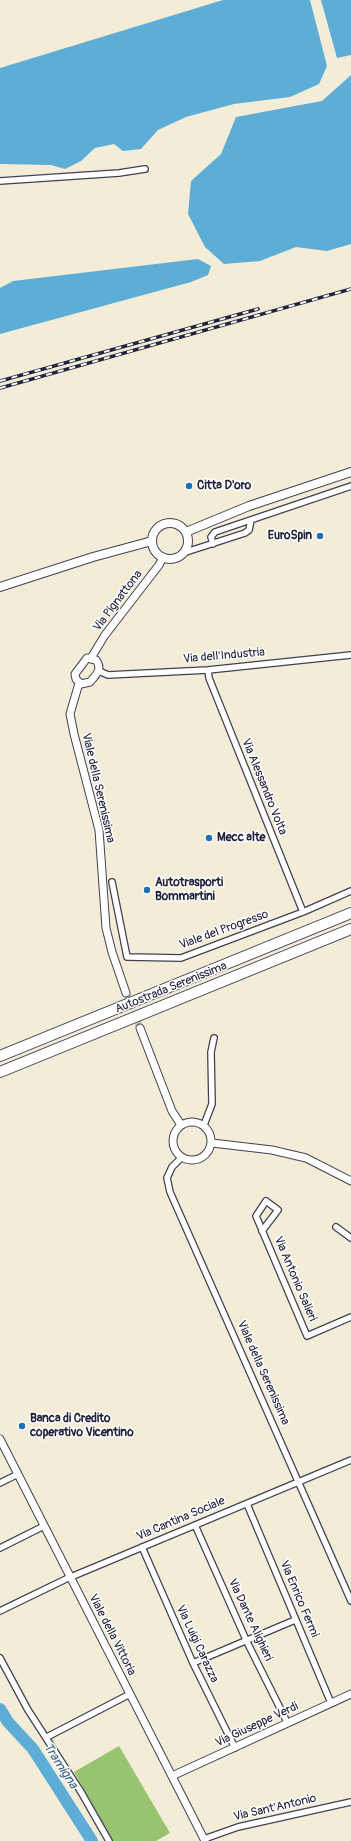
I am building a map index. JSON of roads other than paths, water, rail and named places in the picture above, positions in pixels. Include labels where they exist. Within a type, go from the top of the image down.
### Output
[{"type":"highway","name":"Autostrada Serenissima","points":[[0,1056],[351,913]]},
{"type":"highway","name":"Autostrada Serenissima","points":[[0,1072],[351,929]]},
{"type":"main road","points":[[186,532],[249,506],[351,472]]},
{"type":"main road","points":[[164,524],[177,524],[186,532],[188,543],[183,553],[172,559],[163,557],[156,552],[152,541],[157,529],[164,524]]},
{"type":"main road","points":[[0,587],[93,557],[152,541]]},
{"type":"street","points":[[0,181],[119,174],[145,169]]},
{"type":"street","points":[[213,544],[211,536],[215,532],[351,486]]},
{"type":"street","points":[[183,553],[245,533],[249,530],[251,520]]},
{"type":"street","name":"Via Pignattona","points":[[91,658],[159,565],[163,557]]},
{"type":"street","name":"Via dell'Industria","points":[[99,671],[108,674],[208,670],[351,655]]},
{"type":"street","points":[[91,658],[98,664],[99,671],[88,683],[79,683],[75,677],[76,672],[85,660],[91,658]]},
{"type":"street","name":"Via Alessandro Volta","points":[[208,670],[209,678],[303,912]]},
{"type":"street","name":"Viale della Serenissima","points":[[79,683],[70,714],[99,830],[106,928],[112,952],[126,993]]},
{"type":"street","name":"Viale del Progresso","points":[[112,882],[127,957],[181,958],[303,912],[351,891]]},
{"type":"street","points":[[140,1028],[172,1111],[181,1125]]},
{"type":"street","points":[[204,1125],[212,1104],[211,1052],[214,1038]]},
{"type":"street","points":[[193,1122],[204,1125],[211,1136],[212,1143],[206,1155],[201,1159],[194,1160],[182,1157],[174,1147],[173,1141],[177,1129],[181,1125],[193,1122]]},
{"type":"street","points":[[212,1143],[272,1150],[306,1158],[351,1181]]},
{"type":"street","name":"Viale della Serenissima","points":[[182,1157],[172,1167],[167,1184],[351,1601]]},
{"type":"street","name":"Via Antonio Salieri","points":[[262,1231],[278,1210],[266,1201],[256,1216],[262,1231],[307,1336],[351,1317]]},
{"type":"street","points":[[336,1227],[351,1238]]},
{"type":"street","name":"Viale della Vittoria","points":[[0,1439],[205,1840]]},
{"type":"street","name":"Via Cantina Sociale","points":[[0,1611],[71,1577],[351,1460]]},
{"type":"street","points":[[0,1483],[18,1474]]},
{"type":"street","name":"Via Enrico Fermi","points":[[247,1504],[331,1703]]},
{"type":"street","name":"Via Dante Alighieri","points":[[195,1525],[247,1642],[287,1722]]},
{"type":"street","points":[[0,1548],[44,1526]]},
{"type":"street","name":"Via Luigi Carazza","points":[[142,1547],[193,1663],[235,1748]]},
{"type":"street","points":[[193,1663],[247,1642],[295,1620]]},
{"type":"street","points":[[0,1658],[28,1710],[47,1737],[109,1841]]},
{"type":"street","points":[[47,1737],[130,1694]]},
{"type":"street","name":"Via Giuseppe Verdi","points":[[172,1776],[351,1694]]},
{"type":"street","name":"Via Sant'Antonio","points":[[205,1840],[238,1827],[351,1802]]},
{"type":"water","points":[[223,0],[310,0],[327,66],[319,84],[290,97],[234,104],[186,117],[158,130],[141,149],[123,151],[114,144],[95,148],[81,161],[65,169],[51,165],[0,164],[0,68]]},
{"type":"water","points":[[321,0],[351,0],[351,55],[337,58]]},
{"type":"water","points":[[351,75],[351,244],[327,251],[296,247],[260,261],[224,264],[205,247],[188,214],[191,181],[221,154],[236,117],[322,101]]},
{"type":"water","points":[[198,259],[211,266],[208,275],[191,282],[0,334],[0,288],[13,281]]},
{"type":"waterway","name":"Tramigna","points":[[0,1709],[8,1722],[33,1749],[92,1841]]},
{"type":"tunnel","points":[[126,993],[140,1028]]},
{"type":"railway","points":[[0,388],[351,289]]},
{"type":"railway","points":[[0,381],[258,309]]},
{"type":"place","name":"Citta D'oro","points":[[189,486]]},
{"type":"place","name":"EuroSpin","points":[[320,536]]},
{"type":"place","name":"Mecc alte","points":[[209,838]]},
{"type":"place","name":"Autotrasporti Bommartini","points":[[147,890]]},
{"type":"place","name":"Banca di Credito coperativo Vicentino","points":[[22,1426]]}]
